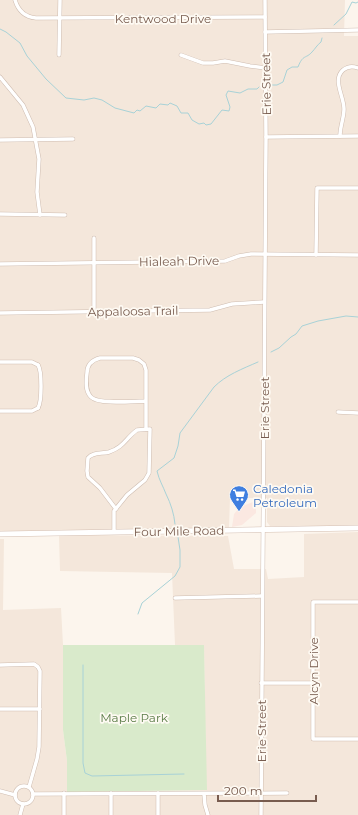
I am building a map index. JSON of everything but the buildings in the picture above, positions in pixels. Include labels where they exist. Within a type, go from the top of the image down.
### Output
[{"type":"main road","name":"Four Mile Road","points":[[0,534],[358,528]]},
{"type":"street","name":"Kentwood Drive","points":[[15,0],[18,8],[28,16],[36,18],[265,17]]},
{"type":"street","points":[[59,56],[60,0]]},
{"type":"street","name":"Erie Street","points":[[261,815],[261,596],[263,530],[266,137],[265,0]]},
{"type":"street","points":[[265,32],[358,30]]},
{"type":"street","points":[[181,56],[203,63],[225,61],[266,68]]},
{"type":"street","points":[[340,136],[340,127],[344,107],[338,83],[339,76],[342,71],[348,67],[358,68]]},
{"type":"street","points":[[0,77],[7,84],[27,112],[33,127],[39,159],[37,192],[40,214]]},
{"type":"street","points":[[266,137],[358,136]]},
{"type":"street","points":[[0,140],[73,139]]},
{"type":"street","points":[[316,255],[317,188],[358,188]]},
{"type":"street","points":[[0,214],[65,215]]},
{"type":"street","points":[[94,238],[94,312]]},
{"type":"street","name":"Hialeah Drive","points":[[0,264],[225,261],[244,255],[265,254],[358,255]]},
{"type":"street","name":"Appaloosa Trail","points":[[0,312],[210,310],[232,304],[264,302]]},
{"type":"street","points":[[146,401],[100,401],[92,398],[87,388],[87,372],[90,364],[93,360],[100,358],[134,358],[140,360],[144,364],[146,370],[146,401],[146,429]]},
{"type":"street","points":[[0,362],[40,363],[40,402],[38,408],[32,411],[0,412]]},
{"type":"street","points":[[38,408],[41,412]]},
{"type":"street","points":[[338,412],[358,413]]},
{"type":"street","points":[[114,532],[114,514],[116,508],[127,495],[145,480],[149,473],[150,429],[137,430],[126,442],[116,449],[91,455],[87,460],[88,477],[100,488],[116,508]]},
{"type":"street","points":[[175,598],[261,596]]},
{"type":"street","name":"Alcyn Drive","points":[[358,602],[313,602],[313,739],[358,740]]},
{"type":"street","points":[[0,665],[34,664],[39,668],[39,747],[29,788]]},
{"type":"street","points":[[261,683],[313,683]]},
{"type":"street","points":[[0,709],[40,709]]},
{"type":"street","points":[[23,786],[29,788],[33,794],[31,802],[27,804],[23,804],[16,800],[15,795],[16,792],[23,786]]},
{"type":"street","points":[[0,791],[15,795]]},
{"type":"street","points":[[64,793],[64,815]]},
{"type":"street","points":[[111,793],[111,815]]},
{"type":"street","points":[[158,793],[158,815]]},
{"type":"street","points":[[33,794],[287,793]]},
{"type":"street","points":[[204,794],[208,815]]},
{"type":"street","points":[[20,815],[23,804]]},
{"type":"shaded area","points":[[0,0],[345,0],[344,36],[358,36],[358,526],[270,526],[267,522],[267,498],[230,498],[229,528],[0,532]]},
{"type":"shaded area","name":"Caledonia Petroleum","points":[[253,502],[256,504],[256,513],[242,525],[232,527],[234,514],[240,507]]},
{"type":"shaded area","points":[[358,532],[358,815],[0,815],[0,539],[4,539],[3,610],[61,608],[63,645],[63,730],[67,761],[68,792],[206,790],[204,646],[175,645],[172,573],[60,571],[59,535],[228,536],[234,569],[266,569],[268,579],[304,577],[304,534]]},
{"type":"green space","name":"Maple Park","points":[[63,645],[204,645],[207,790],[67,792],[67,761],[63,730]]},
{"type":"waterway","points":[[334,25],[346,14],[352,2],[358,2]]},
{"type":"waterway","points":[[0,29],[20,43],[27,56],[46,79],[66,98],[84,100],[94,98],[102,100],[115,108],[134,113],[137,110],[140,111],[146,106],[156,108],[160,104],[168,105],[170,103],[177,106],[181,113],[188,113],[192,120],[199,124],[204,123],[206,125],[211,124],[222,110],[229,111],[230,107],[226,95],[228,91],[240,93],[248,89],[257,89],[259,87]]},
{"type":"waterway","points":[[270,85],[277,85],[283,82],[287,70],[292,67],[298,67],[303,58],[310,54],[321,42],[322,38]]},
{"type":"waterway","points":[[271,352],[279,348],[296,334],[302,326],[318,321],[346,316],[358,317]]},
{"type":"waterway","points":[[175,524],[171,505],[157,471],[174,458],[180,433],[214,387],[229,376],[258,362]]},
{"type":"waterway","points":[[138,614],[142,603],[175,576],[180,567],[178,537]]},
{"type":"waterway","points":[[83,665],[83,763],[85,773],[92,776],[184,774]]},
{"type":"place","name":"Caledonia Petroleum","points":[[239,512]]}]
